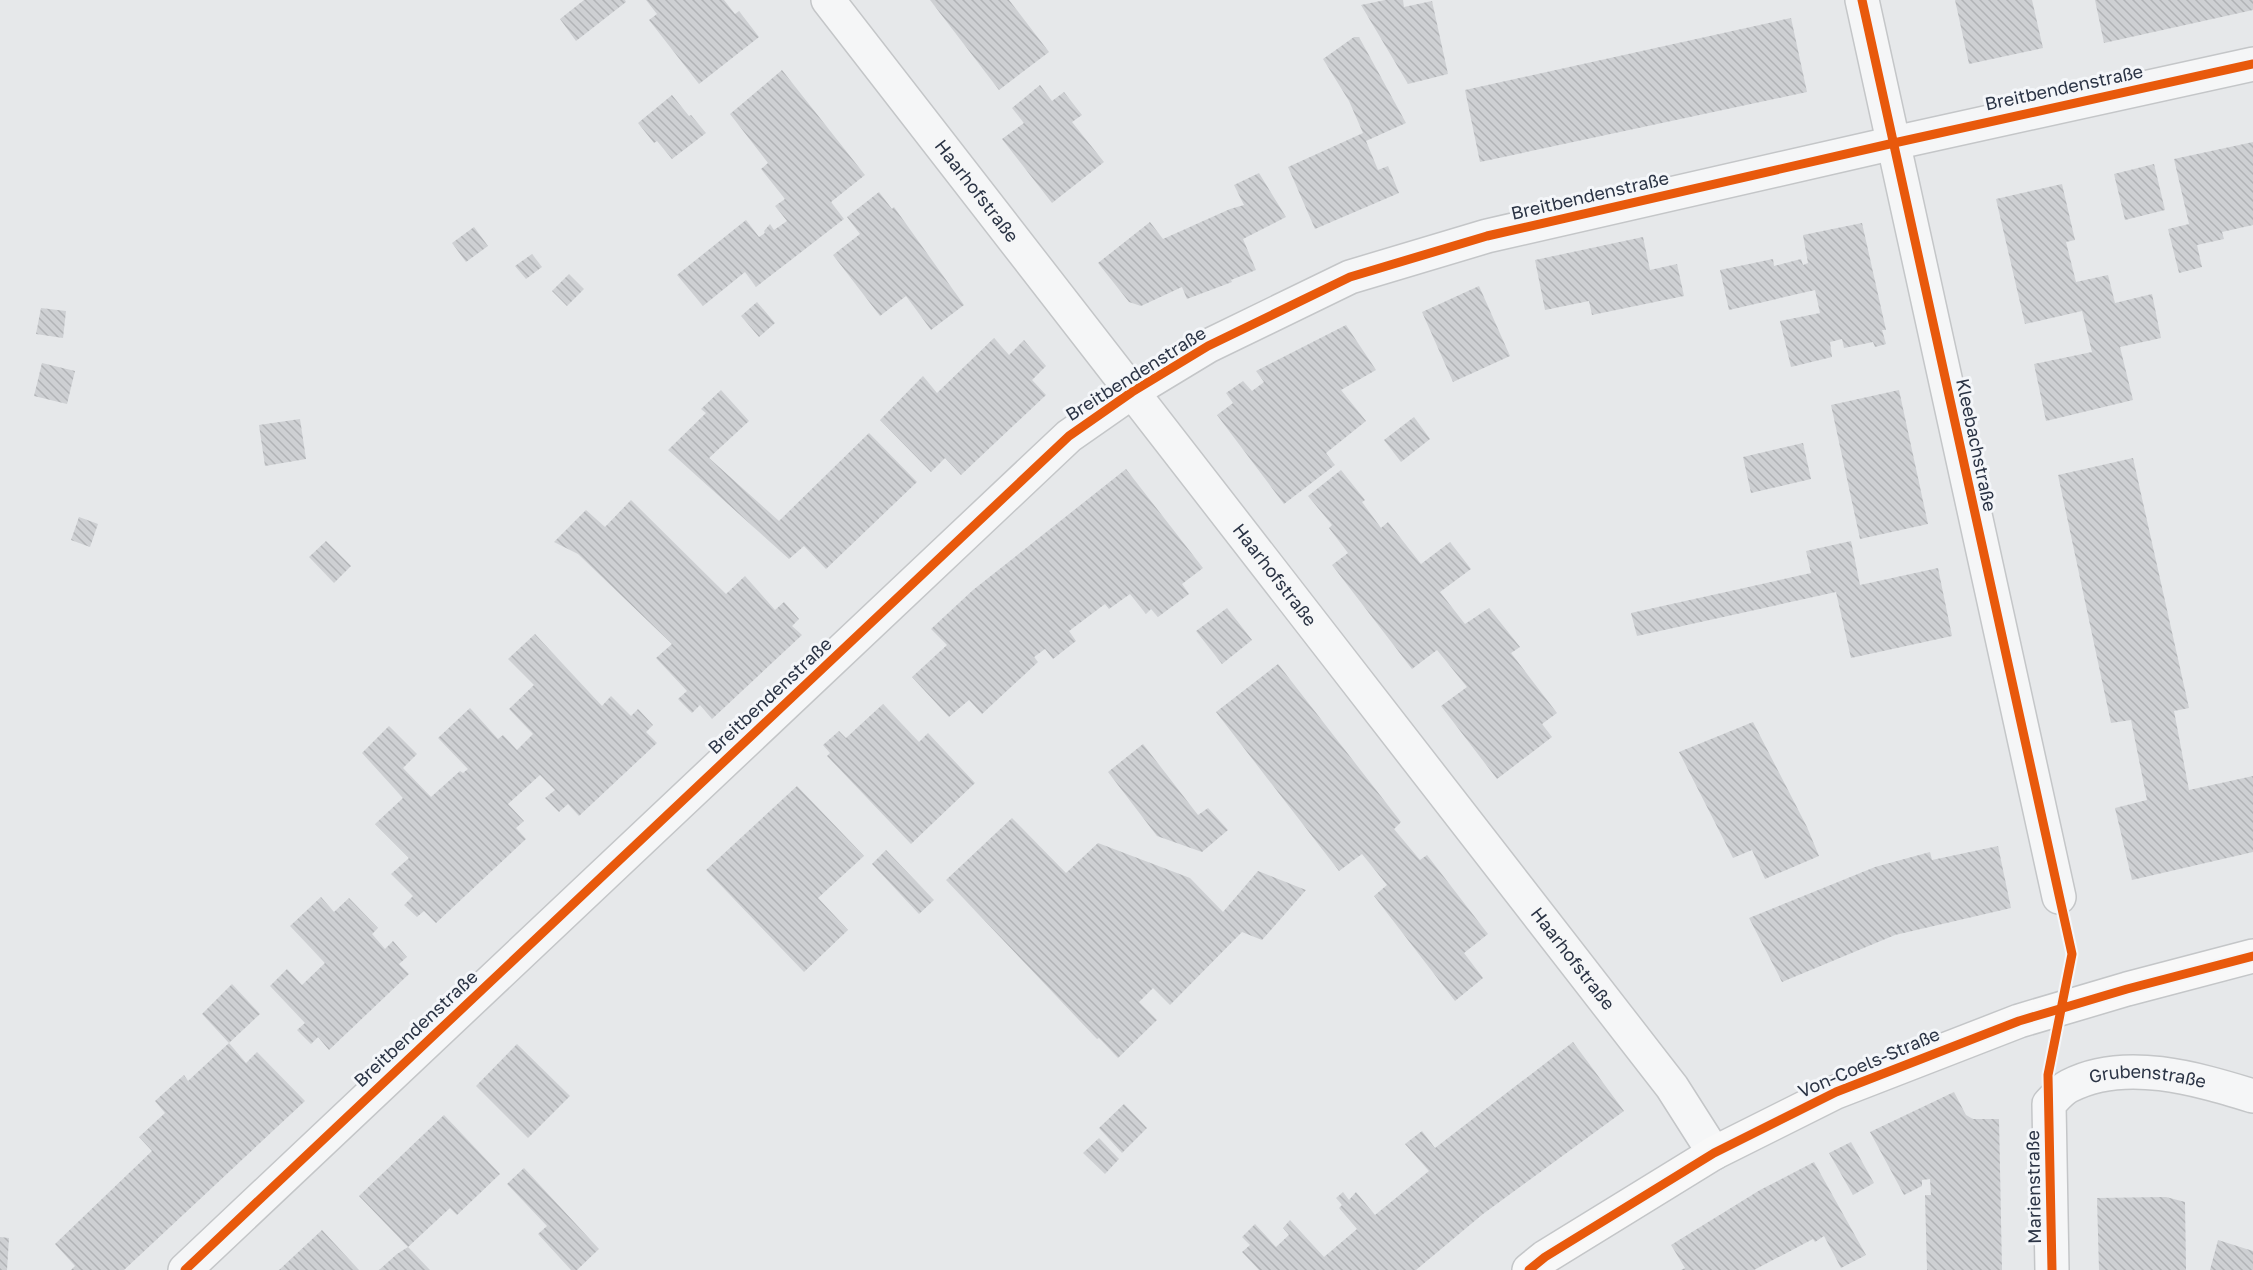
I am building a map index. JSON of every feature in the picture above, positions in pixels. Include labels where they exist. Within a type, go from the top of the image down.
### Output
[{"type":"main road","name":"Von-Coels-Straße","points":[[1529,1270],[1545,1257],[1714,1153],[1836,1092],[2019,1021],[2127,989],[2253,956]]},
{"type":"street","name":"Haarhofstraße","points":[[828,0],[1672,1087],[1714,1153]]},
{"type":"street","name":"Kleebachstraße","points":[[1862,0],[2059,897]]},
{"type":"street","name":"Breitbendenstraße","points":[[185,1270],[1069,436],[1132,392],[1208,346],[1350,277],[1488,236],[2253,64]]},
{"type":"street","name":"Grubenstraße","points":[[2049,1104],[2067,1087],[2096,1076],[2147,1072],[2193,1078],[2253,1096]]},
{"type":"street","name":"Marienstraße","points":[[2049,1104],[2052,1270]]},
{"type":"building","points":[[584,0],[625,0],[626,2],[576,41],[560,19]]},
{"type":"building","points":[[646,0],[724,0],[735,14],[739,11],[759,37],[699,84],[649,20],[657,14]]},
{"type":"building","points":[[930,0],[1009,0],[1049,52],[999,90]]},
{"type":"building","points":[[1385,0],[1403,0],[1404,7],[1432,1],[1448,74],[1408,84],[1361,5]]},
{"type":"building","points":[[1955,0],[2032,0],[2043,48],[1969,64]]},
{"type":"building","points":[[2095,0],[2253,0],[2253,10],[2104,43]]},
{"type":"building","points":[[1791,18],[1807,92],[1480,162],[1465,90]]},
{"type":"building","points":[[1354,37],[1359,37],[1406,123],[1366,141],[1378,170],[1388,166],[1399,193],[1315,229],[1288,167],[1363,133],[1349,101],[1323,59]]},
{"type":"building","points":[[782,70],[865,175],[831,202],[844,219],[756,287],[745,272],[703,306],[677,275],[746,220],[759,237],[765,233],[764,231],[770,224],[774,230],[787,221],[775,206],[785,199],[761,169],[768,163],[730,114]]},
{"type":"building","points":[[1040,85],[1052,101],[1064,92],[1082,115],[1072,122],[1104,162],[1052,203],[1002,139],[1024,123],[1012,108]]},
{"type":"building","points":[[672,95],[706,133],[672,159],[657,141],[654,143],[638,123]]},
{"type":"building","points":[[2253,142],[2253,225],[2222,232],[2224,239],[2197,245],[2202,267],[2179,273],[2168,229],[2189,224],[2174,159]]},
{"type":"building","points":[[2154,164],[2165,210],[2125,220],[2114,174]]},
{"type":"building","points":[[1259,173],[1286,217],[1243,239],[1256,270],[1187,299],[1182,287],[1141,306],[1129,302],[1098,263],[1150,222],[1163,239],[1244,205],[1234,185]]},
{"type":"building","points":[[2062,184],[2075,240],[2066,242],[2076,282],[2108,275],[2115,303],[2152,294],[2161,338],[2120,347],[2133,400],[2046,421],[2034,364],[2092,352],[2082,311],[2025,324],[1996,199]]},
{"type":"building","points":[[879,192],[892,209],[894,207],[964,305],[931,330],[906,296],[880,316],[833,255],[860,234],[847,217]]},
{"type":"building","points":[[1862,223],[1886,330],[1882,330],[1886,344],[1875,347],[1873,342],[1844,348],[1842,339],[1830,342],[1832,357],[1791,367],[1780,321],[1820,313],[1815,290],[1729,310],[1720,270],[1773,259],[1774,266],[1801,259],[1803,265],[1808,263],[1803,235]]},
{"type":"building","points":[[474,227],[488,246],[466,262],[452,243]]},
{"type":"building","points":[[1643,237],[1650,270],[1677,264],[1684,296],[1592,315],[1589,301],[1545,310],[1535,260]]},
{"type":"building","points":[[532,254],[542,267],[526,279],[515,266]]},
{"type":"building","points":[[569,274],[584,289],[567,306],[552,291]]},
{"type":"building","points":[[1479,286],[1510,356],[1453,382],[1422,312]]},
{"type":"building","points":[[757,302],[775,323],[759,337],[741,316]]},
{"type":"building","points":[[41,308],[66,311],[63,338],[36,334]]},
{"type":"building","points":[[1346,325],[1376,370],[1341,390],[1366,421],[1326,453],[1335,465],[1284,504],[1217,415],[1233,403],[1226,393],[1243,381],[1252,391],[1264,382],[1256,371]]},
{"type":"building","points":[[994,338],[1009,355],[1024,340],[1046,366],[1032,380],[1046,395],[961,475],[945,458],[931,472],[880,420],[923,376],[937,393]]},
{"type":"building","points":[[42,363],[75,371],[67,404],[34,396]]},
{"type":"building","points":[[721,390],[749,421],[709,458],[779,521],[869,433],[917,482],[826,569],[804,546],[789,559],[668,450],[706,413],[701,409]]},
{"type":"building","points":[[1899,390],[1928,524],[1860,539],[1831,405]]},
{"type":"building","points":[[1414,417],[1430,439],[1401,462],[1384,440]]},
{"type":"building","points":[[300,419],[306,459],[265,466],[259,425]]},
{"type":"building","points":[[1803,443],[1811,479],[1751,493],[1743,457]]},
{"type":"building","points":[[2133,458],[2189,708],[2174,711],[2189,790],[2253,776],[2253,852],[2132,880],[2115,808],[2147,800],[2131,720],[2111,723],[2058,475]]},
{"type":"building","points":[[1126,469],[1203,568],[1182,584],[1189,594],[1158,617],[1151,609],[1146,614],[1130,594],[1109,609],[1105,604],[1069,631],[1076,641],[1053,659],[1045,649],[1034,657],[1038,662],[982,714],[969,700],[949,717],[912,677],[947,645],[931,629],[973,590]]},
{"type":"building","points":[[1341,470],[1365,500],[1362,502],[1381,528],[1388,522],[1421,564],[1450,542],[1471,569],[1440,592],[1465,624],[1489,608],[1520,647],[1511,653],[1557,713],[1542,724],[1552,737],[1497,779],[1441,706],[1467,687],[1437,650],[1412,669],[1332,565],[1348,553],[1329,528],[1332,525],[1308,496]]},
{"type":"building","points":[[631,500],[726,594],[745,576],[775,610],[784,602],[799,619],[792,626],[802,635],[712,719],[700,705],[692,713],[678,699],[687,691],[656,658],[672,644],[578,554],[554,542],[586,510],[605,527]]},
{"type":"building","points":[[79,517],[98,524],[90,547],[71,540]]},
{"type":"building","points":[[326,541],[351,566],[334,583],[309,557]]},
{"type":"building","points":[[1851,541],[1860,585],[1938,568],[1952,636],[1851,658],[1836,592],[1637,636],[1631,613],[1811,573],[1806,551]]},
{"type":"building","points":[[1227,608],[1252,640],[1222,664],[1196,631]]},
{"type":"building","points":[[535,634],[602,706],[611,696],[631,716],[638,709],[653,725],[646,732],[657,743],[579,816],[568,804],[559,812],[545,798],[555,790],[540,775],[508,804],[524,821],[516,828],[526,839],[436,923],[424,911],[417,917],[404,905],[413,896],[391,874],[409,858],[375,824],[403,798],[362,753],[389,726],[417,754],[403,768],[431,797],[460,771],[463,773],[468,769],[438,738],[470,708],[498,739],[503,735],[517,750],[533,734],[509,709],[534,685],[508,659]]},
{"type":"building","points":[[1278,664],[1401,822],[1394,829],[1420,860],[1427,855],[1488,934],[1464,953],[1483,978],[1455,1001],[1374,896],[1387,885],[1362,854],[1339,871],[1216,712]]},
{"type":"building","points":[[883,704],[919,742],[928,733],[975,783],[911,844],[827,756],[830,753],[823,745],[839,731],[846,738]]},
{"type":"building","points":[[1753,722],[1807,827],[1819,856],[1765,879],[1752,850],[1733,858],[1679,752]]},
{"type":"building","points":[[1143,744],[1198,815],[1208,808],[1228,830],[1202,852],[1157,836],[1108,772]]},
{"type":"building","points":[[797,786],[864,856],[818,898],[848,930],[804,972],[706,870]]},
{"type":"building","points":[[1012,818],[1066,873],[1098,843],[1190,878],[1223,912],[1258,871],[1306,890],[1262,940],[1242,932],[1170,1005],[1153,988],[1139,1002],[1157,1020],[1118,1058],[1099,1038],[1097,1039],[946,880]]},
{"type":"building","points":[[1998,846],[2011,908],[1895,935],[1782,982],[1749,918],[1875,867],[1930,852],[1932,860]]},
{"type":"building","points":[[886,850],[934,900],[919,914],[872,864]]},
{"type":"building","points":[[321,897],[334,912],[349,898],[378,928],[372,934],[385,949],[393,941],[407,957],[399,964],[409,974],[329,1050],[318,1037],[311,1044],[297,1030],[305,1023],[270,986],[287,969],[302,985],[325,963],[290,926]]},
{"type":"building","points":[[232,984],[260,1014],[229,1043],[202,1014]]},
{"type":"building","points":[[1573,1042],[1624,1111],[1483,1214],[1416,1270],[1259,1270],[1242,1252],[1250,1245],[1242,1237],[1255,1224],[1276,1247],[1289,1235],[1283,1228],[1290,1220],[1324,1257],[1357,1229],[1339,1208],[1342,1205],[1336,1198],[1343,1192],[1349,1200],[1356,1192],[1375,1215],[1429,1171],[1405,1144],[1422,1131],[1435,1148]]},
{"type":"building","points":[[229,1043],[246,1063],[257,1052],[305,1101],[124,1270],[71,1270],[75,1266],[55,1244],[152,1151],[139,1137],[165,1113],[155,1101],[184,1075],[188,1081]]},
{"type":"building","points":[[517,1044],[570,1096],[528,1138],[476,1086]]},
{"type":"building","points":[[1954,1092],[1966,1115],[1973,1119],[1999,1119],[2002,1270],[1927,1270],[1925,1195],[1931,1195],[1930,1179],[1922,1180],[1922,1186],[1904,1195],[1870,1132]]},
{"type":"building","points":[[1124,1104],[1147,1128],[1122,1153],[1099,1128]]},
{"type":"building","points":[[444,1115],[500,1174],[457,1215],[450,1208],[408,1247],[359,1196]]},
{"type":"building","points":[[1099,1138],[1119,1159],[1105,1174],[1083,1153]]},
{"type":"building","points":[[1851,1142],[1874,1183],[1853,1195],[1829,1153]]},
{"type":"building","points":[[1814,1162],[1866,1255],[1841,1268],[1824,1236],[1815,1242],[1813,1239],[1754,1270],[1681,1270],[1685,1268],[1671,1245],[1760,1190]]},
{"type":"building","points":[[524,1168],[599,1249],[577,1270],[571,1270],[538,1234],[547,1226],[507,1184]]},
{"type":"building","points":[[2166,1197],[2185,1202],[2186,1270],[2099,1270],[2097,1198]]},
{"type":"building","points":[[322,1230],[359,1270],[279,1270]]},
{"type":"building","points":[[0,1237],[9,1238],[7,1270],[0,1270]]},
{"type":"building","points":[[2218,1240],[2253,1251],[2253,1270],[2210,1270]]},
{"type":"building","points":[[408,1247],[430,1270],[379,1270],[397,1254]]},
{"type":"cycle path","points":[[1862,0],[2072,954],[2048,1075],[2052,1270]]},
{"type":"cycle path","points":[[185,1270],[1069,436],[1132,392],[1208,346],[1350,277],[1487,236],[2253,64]]},
{"type":"cycle path","points":[[1529,1270],[1545,1257],[1714,1153],[1836,1092],[2019,1021],[2127,989],[2253,956]]}]
